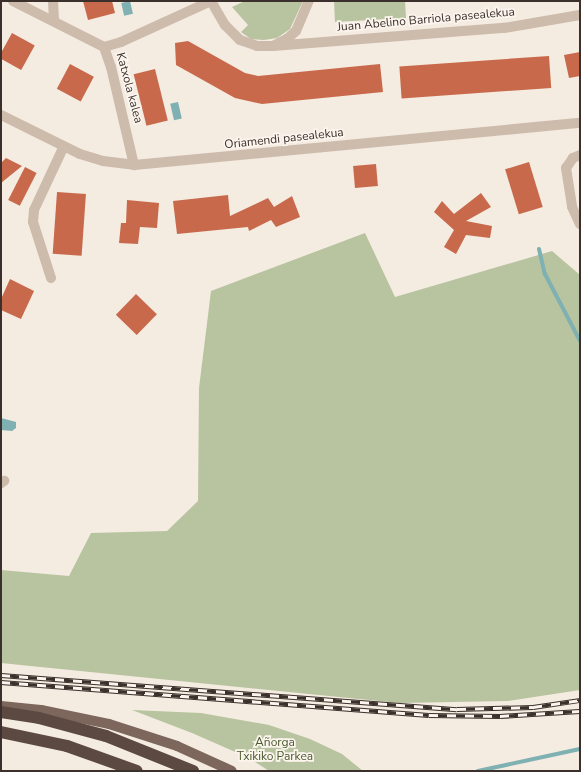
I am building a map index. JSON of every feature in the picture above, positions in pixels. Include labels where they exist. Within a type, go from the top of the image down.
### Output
[{"type":"highway","points":[[1,712],[39,718],[106,736],[193,771]]},
{"type":"highway","points":[[1,732],[67,746],[137,771]]},
{"type":"main road","points":[[1,706],[41,710],[109,724],[177,746],[232,771]]},
{"type":"street","name":"Katxola kalea","points":[[13,1],[104,47],[111,67],[134,166]]},
{"type":"street","points":[[53,1],[54,21]]},
{"type":"street","points":[[104,47],[121,42],[211,1]]},
{"type":"street","name":"Juan Abelino Barriola pasealekua","points":[[211,1],[225,25],[240,40],[257,46],[504,28],[580,15]]},
{"type":"street","points":[[273,46],[287,39],[296,30],[309,1]]},
{"type":"street","name":"Oriamendi pasealekua","points":[[1,115],[63,148],[104,161],[134,166],[580,123]]},
{"type":"street","points":[[52,278],[33,222],[34,210],[63,148]]},
{"type":"street","points":[[580,155],[573,158],[566,168],[572,207],[580,224]]},
{"type":"green space","points":[[245,1],[303,1],[290,29],[277,38],[264,40],[251,39],[241,32],[248,25],[232,7]]},
{"type":"green space","points":[[334,1],[405,1],[406,18],[335,22]]},
{"type":"green space","points":[[365,233],[395,297],[552,251],[580,275],[580,690],[508,701],[399,703],[1,663],[1,570],[69,576],[91,533],[167,531],[198,501],[199,388],[211,291]]},
{"type":"green space","name":"Añorga Txikiko Parkea","points":[[132,710],[201,713],[269,725],[310,739],[342,754],[363,771],[269,771],[249,758],[192,733]]},
{"type":"water","points":[[130,1],[133,14],[124,16],[121,3]]},
{"type":"water","points":[[178,102],[182,119],[174,120],[170,104]]},
{"type":"water","points":[[1,418],[16,422],[16,428],[12,431],[1,430]]},
{"type":"building","points":[[83,1],[112,1],[115,13],[88,20]]},
{"type":"building","points":[[12,33],[35,46],[21,70],[1,59],[1,53]]},
{"type":"building","points":[[188,41],[245,73],[258,76],[380,64],[383,92],[262,104],[235,98],[176,65],[175,43]]},
{"type":"building","points":[[580,52],[580,76],[569,78],[564,55]]},
{"type":"building","points":[[549,56],[551,88],[402,98],[399,66]]},
{"type":"building","points":[[70,64],[94,77],[81,101],[57,89]]},
{"type":"building","points":[[155,69],[168,120],[146,126],[134,74]]},
{"type":"building","points":[[6,158],[22,166],[1,183],[1,163]]},
{"type":"building","points":[[529,162],[543,207],[519,214],[505,169]]},
{"type":"building","points":[[376,164],[378,186],[355,188],[353,166]]},
{"type":"building","points":[[25,167],[37,173],[20,206],[8,200]]},
{"type":"building","points":[[57,192],[86,194],[82,256],[53,254]]},
{"type":"building","points":[[481,193],[491,207],[466,221],[492,226],[490,238],[466,235],[456,254],[444,247],[454,230],[434,212],[442,201],[454,214]]},
{"type":"building","points":[[228,195],[230,216],[268,198],[274,207],[292,196],[300,217],[276,227],[271,220],[249,231],[248,227],[177,234],[173,201]]},
{"type":"building","points":[[127,200],[159,203],[157,228],[140,227],[138,244],[119,243],[121,223],[126,223]]},
{"type":"building","points":[[10,279],[34,291],[21,319],[1,310],[1,299]]},
{"type":"building","points":[[136,294],[157,314],[137,335],[116,315]]},
{"type":"waterway","points":[[539,249],[545,274],[580,341]]},
{"type":"waterway","points":[[478,771],[580,749]]},
{"type":"railway","points":[[1,675],[457,709],[533,707],[580,700]]},
{"type":"railway","points":[[1,682],[429,715],[500,716],[580,711]]}]
